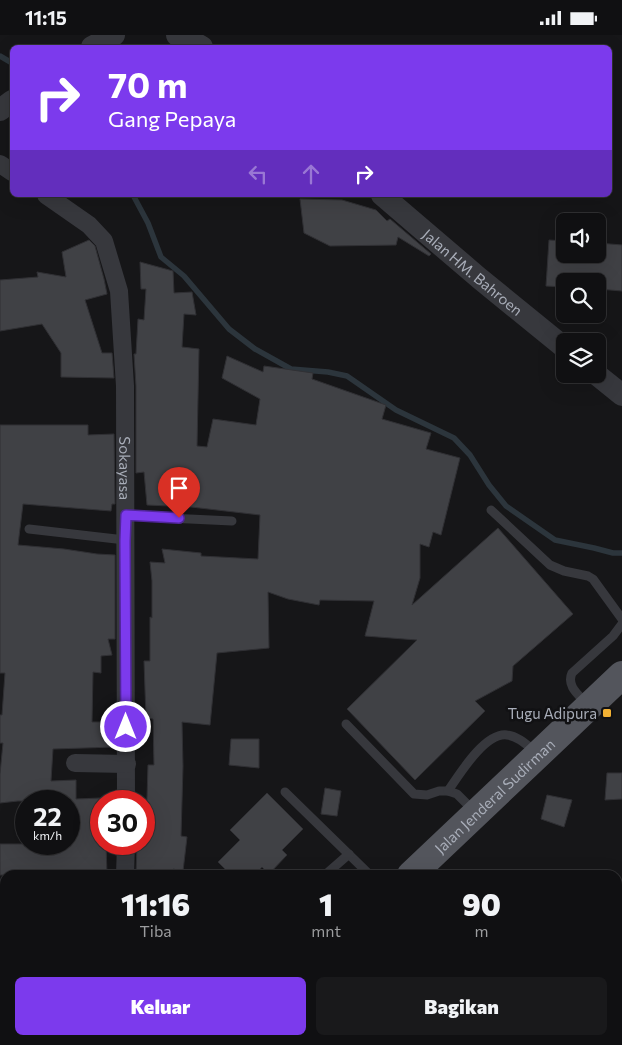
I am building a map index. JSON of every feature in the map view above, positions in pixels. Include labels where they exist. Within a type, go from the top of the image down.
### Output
[{"type":"main road","name":"Jalan Jenderal Sudirman","points":[[416,870],[622,675]]},
{"type":"street","points":[[96,45],[114,35]]},
{"type":"street","points":[[177,35],[185,37],[199,45]]},
{"type":"street","name":"Sokayasa","points":[[49,197],[89,225],[104,241],[119,291],[125,386],[126,790]]},
{"type":"street","name":"Jalan HM. Bahroen","points":[[384,197],[556,341]]},
{"type":"street","points":[[606,382],[622,395]]},
{"type":"street","points":[[75,763],[127,764]]},
{"type":"street","points":[[125,870],[126,855]]},
{"type":"lane","points":[[491,510],[550,565],[593,579],[622,619]]},
{"type":"lane","points":[[126,515],[232,521]]},
{"type":"lane","points":[[29,529],[125,541]]},
{"type":"lane","points":[[589,706],[571,685],[572,673],[614,636],[622,624]]},
{"type":"lane","points":[[346,724],[414,794],[427,795],[439,791],[448,791],[457,794],[476,813]]},
{"type":"lane","points":[[448,791],[483,746],[497,736],[507,735],[523,741],[538,754]]},
{"type":"lane","points":[[285,792],[365,870]]},
{"type":"lane","points":[[330,870],[348,854]]},
{"type":"building","points":[[300,199],[342,200],[376,210],[387,221],[390,219],[431,254],[429,256],[398,237],[396,245],[330,246],[304,233]]},
{"type":"building","points":[[89,240],[95,246],[107,294],[85,300],[102,353],[112,353],[114,378],[61,377],[61,353],[42,324],[0,331],[0,280],[38,277],[37,272],[66,277],[62,252]]},
{"type":"building","points":[[549,240],[556,240],[556,263],[606,263],[606,244],[622,245],[622,291],[606,290],[606,273],[556,273],[556,287],[546,286]]},
{"type":"building","points":[[140,262],[173,271],[174,293],[192,292],[196,315],[184,314],[182,347],[199,349],[197,446],[207,447],[213,419],[256,425],[260,399],[222,378],[227,356],[263,372],[264,366],[313,373],[312,379],[386,405],[382,419],[431,433],[426,449],[460,458],[441,535],[433,532],[429,547],[420,544],[420,578],[412,605],[498,528],[573,614],[513,666],[512,681],[475,701],[485,711],[415,780],[347,709],[417,640],[365,636],[374,601],[320,600],[319,605],[288,599],[268,592],[269,648],[217,653],[210,725],[182,722],[181,836],[187,837],[183,870],[136,870],[137,855],[155,855],[155,790],[147,790],[148,765],[154,765],[153,719],[146,718],[144,661],[150,661],[152,581],[150,562],[165,563],[162,549],[201,553],[201,556],[258,559],[260,515],[191,507],[147,505],[144,472],[136,473],[134,354],[136,354],[138,319],[144,320],[146,289],[141,289]]},
{"type":"building","points":[[0,425],[88,425],[88,435],[114,434],[115,504],[112,504],[111,511],[23,504],[18,545],[115,555],[115,639],[108,639],[112,655],[101,656],[101,673],[93,672],[92,722],[105,722],[105,728],[115,728],[115,747],[53,749],[51,781],[76,780],[76,790],[15,790],[15,801],[0,803],[3,743],[0,743],[0,715],[2,715],[5,673],[0,673]]},
{"type":"building","points":[[231,739],[259,739],[259,768],[229,765]]},
{"type":"building","points":[[607,773],[622,773],[622,799],[605,800]]},
{"type":"building","points":[[325,788],[341,791],[337,816],[321,814]]},
{"type":"building","points":[[267,793],[303,829],[282,850],[287,855],[273,870],[265,870],[262,867],[259,870],[226,870],[218,862],[240,840],[230,830]]},
{"type":"building","points":[[547,795],[572,800],[564,827],[541,819]]},
{"type":"building","points":[[90,798],[90,855],[106,855],[107,870],[0,870],[0,844],[15,844],[15,855],[80,855],[80,799]]},
{"type":"waterway","points":[[0,56],[10,62]]},
{"type":"waterway","points":[[134,197],[148,223],[161,257],[184,276],[229,329],[255,349],[291,369],[328,372],[347,376],[396,410],[454,438],[470,455],[489,485],[506,506],[555,540],[613,553],[622,553]]},
{"type":"place","name":"Tugu Adipura","points":[[607,713]]},
{"type":"route","points":[[126,727],[126,515],[179,518]]}]
